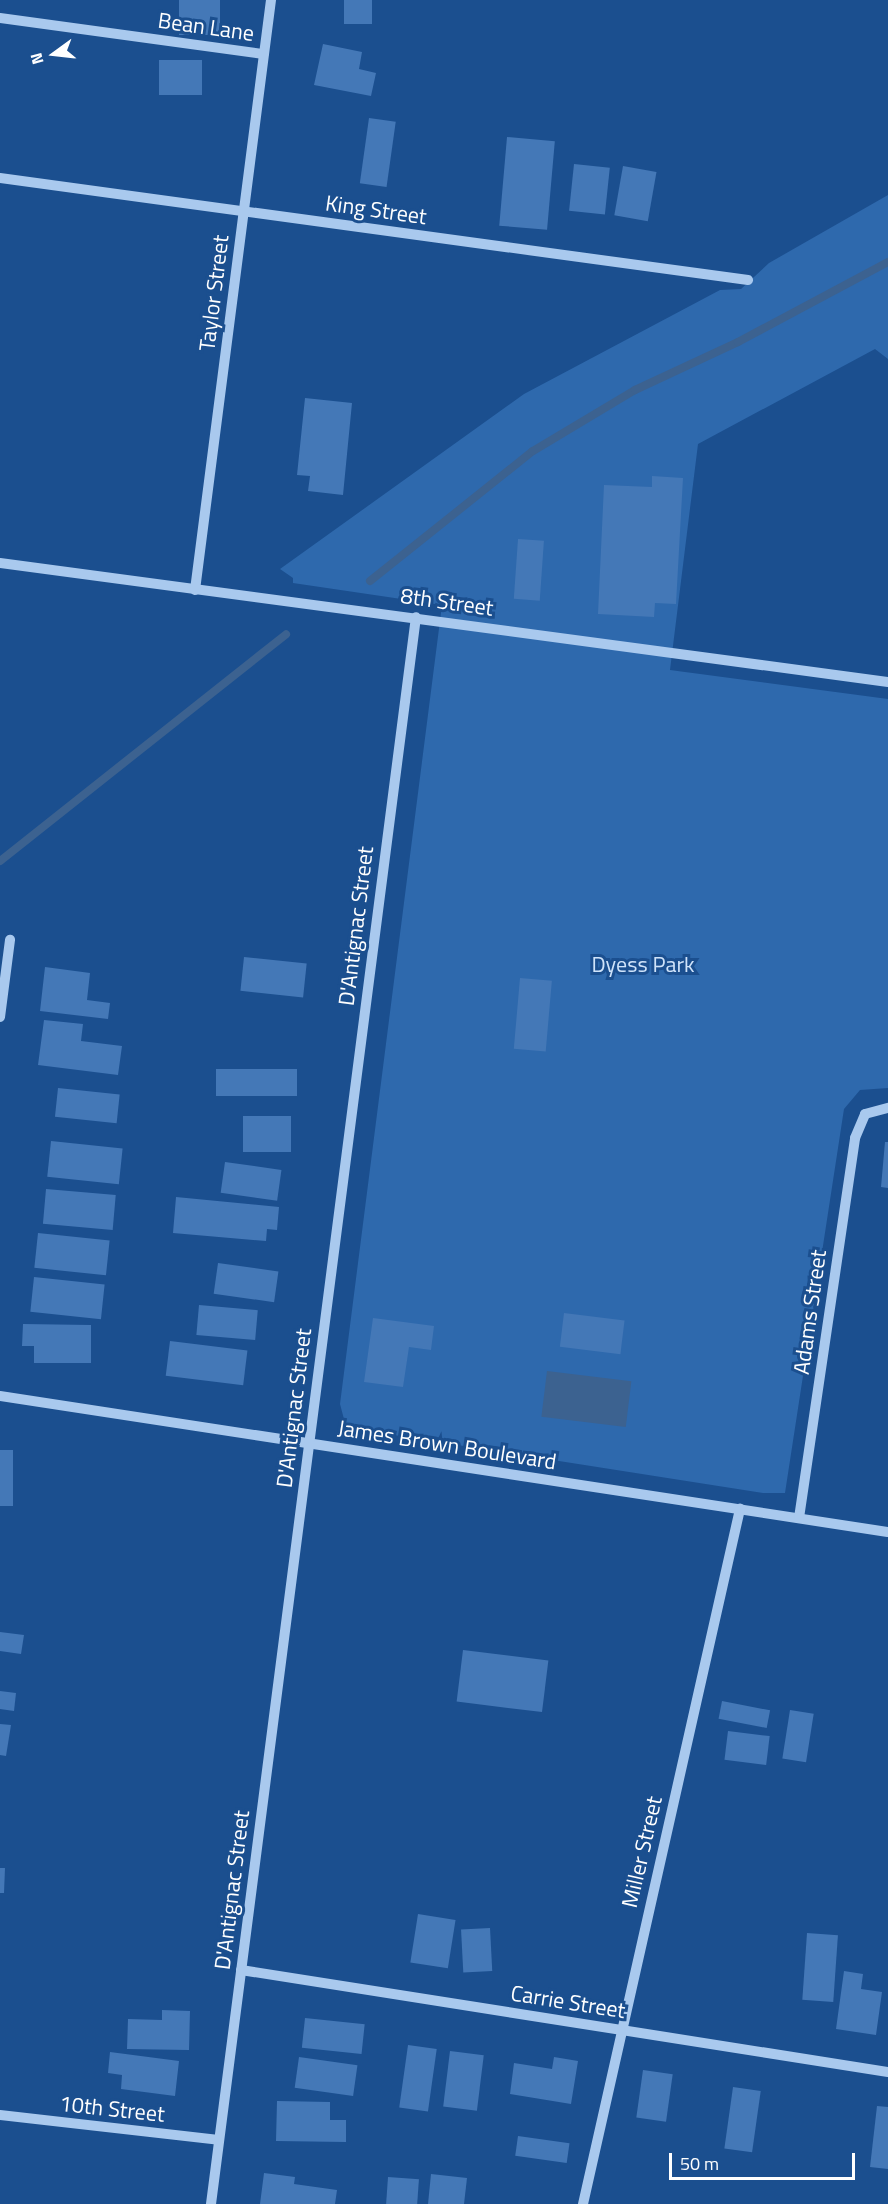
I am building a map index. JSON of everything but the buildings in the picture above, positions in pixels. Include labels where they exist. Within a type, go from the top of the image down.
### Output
[{"type":"street","name":"Taylor Street","points":[[195,590],[271,0]]},
{"type":"street","name":"Bean Lane","points":[[0,18],[264,54]]},
{"type":"street","name":"King Street","points":[[0,178],[748,280]]},
{"type":"street","name":"8th Street","points":[[0,563],[888,682]]},
{"type":"street","name":"D'Antignac Street","points":[[211,2204],[416,617]]},
{"type":"street","points":[[0,1017],[10,940]]},
{"type":"street","name":"Adams Street","points":[[799,1518],[855,1138],[865,1114],[888,1108]]},
{"type":"street","name":"James Brown Boulevard","points":[[0,1396],[888,1532]]},
{"type":"street","name":"Miller Street","points":[[583,2204],[620,2030],[740,1509]]},
{"type":"street","name":"Carrie Street","points":[[241,1970],[888,2072]]},
{"type":"street","name":"10th Street","points":[[0,2115],[219,2140]]},
{"type":"green space","name":"Dyess Park","points":[[888,195],[888,359],[875,349],[698,444],[670,670],[888,699],[888,1088],[860,1090],[844,1109],[785,1493],[763,1493],[356,1429],[345,1423],[340,1404],[442,605],[293,583],[293,578],[280,569],[524,394],[720,290],[741,289],[769,263]]},
{"type":"shaded area","points":[[547,1371],[631,1381],[626,1427],[541,1417]]},
{"type":"waterway","points":[[370,581],[533,451],[635,390],[738,342],[888,262]]},
{"type":"waterway","points":[[0,861],[286,634]]}]
